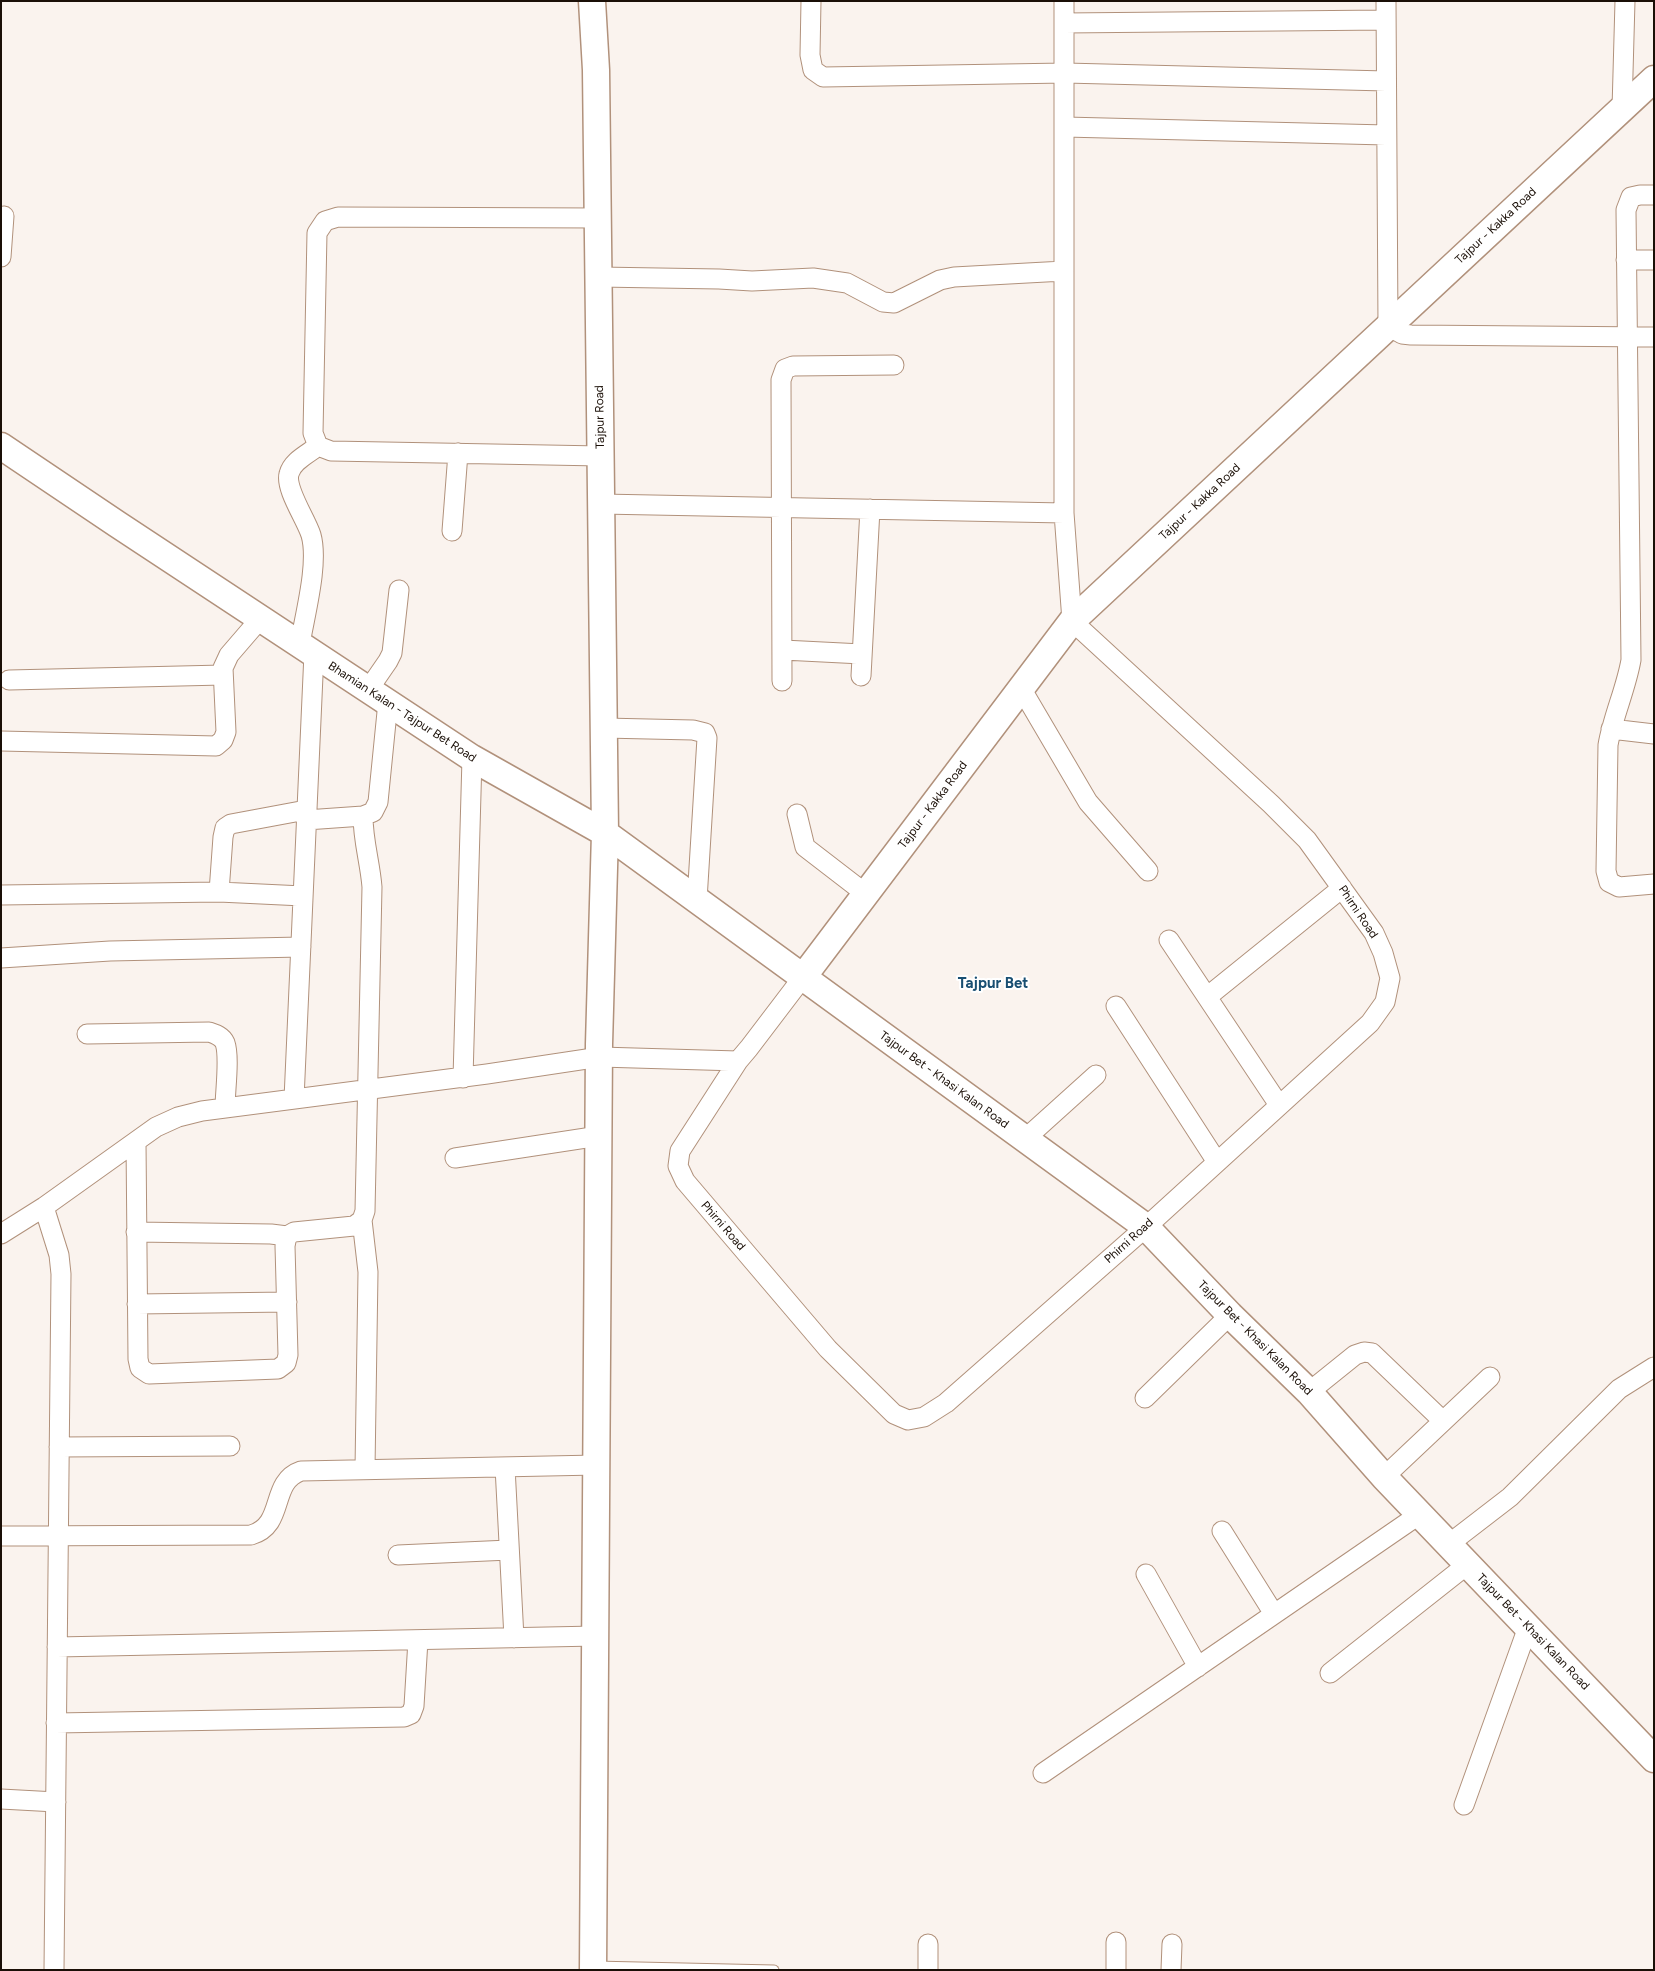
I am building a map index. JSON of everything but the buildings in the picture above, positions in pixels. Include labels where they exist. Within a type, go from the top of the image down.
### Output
[{"type":"street","name":"Tajpur Road","points":[[592,1],[596,70],[605,833],[599,1136],[593,1968]]},
{"type":"street","points":[[811,1],[813,70],[823,77],[1064,73],[1386,81]]},
{"type":"street","points":[[1064,1],[1064,513],[1072,621]]},
{"type":"street","points":[[1386,1],[1388,326],[1402,334],[1411,335],[1654,337]]},
{"type":"street","points":[[1622,109],[1625,1]]},
{"type":"street","points":[[1064,23],[1386,20]]},
{"type":"street","name":"Tajpur - Kakka Road","points":[[803,977],[1072,621],[1654,79]]},
{"type":"street","points":[[1064,127],[1386,135]]},
{"type":"street","points":[[1654,195],[1640,194],[1631,197],[1626,210],[1631,660],[1628,678],[1611,729],[1608,745],[1606,872],[1610,882],[1619,887],[1654,884]]},
{"type":"street","points":[[1,257],[4,216]]},
{"type":"street","points":[[598,218],[338,217],[325,221],[317,233],[313,433],[318,446],[331,451],[601,456]]},
{"type":"street","points":[[1626,260],[1654,260]]},
{"type":"street","points":[[599,277],[752,281],[813,278],[847,283],[883,302],[894,302],[940,280],[954,277],[1064,271]]},
{"type":"street","points":[[782,681],[783,508],[781,380],[785,369],[793,366],[894,365]]},
{"type":"street","name":"Bhamian Kalan - Tajpur Bet Road","points":[[1,446],[472,758],[605,833],[803,977]]},
{"type":"street","points":[[294,1099],[306,815],[307,649],[314,546],[288,477],[292,465],[318,446]]},
{"type":"street","points":[[452,531],[458,453]]},
{"type":"street","points":[[602,504],[1064,513]]},
{"type":"street","points":[[861,676],[870,509]]},
{"type":"street","points":[[219,892],[223,837],[225,828],[231,824],[306,815],[363,816],[373,812],[378,802],[378,696],[392,653],[399,590]]},
{"type":"street","points":[[1,741],[216,746],[223,740],[226,732],[223,668],[229,655],[260,619]]},
{"type":"street","name":"Phirni Road","points":[[803,977],[750,1048],[738,1061],[680,1151],[678,1166],[685,1181],[828,1349],[894,1414],[908,1420],[924,1418],[946,1403],[1146,1227],[1370,1023],[1386,1002],[1390,978],[1383,953],[1374,934],[1307,840],[1271,804],[1072,621]]},
{"type":"street","points":[[783,650],[862,654]]},
{"type":"street","points":[[9,680],[223,675]]},
{"type":"street","points":[[1022,688],[1088,802],[1148,871]]},
{"type":"street","points":[[604,728],[694,730],[705,734],[707,738],[697,900]]},
{"type":"street","points":[[1611,729],[1654,734]]},
{"type":"street","points":[[463,1078],[472,758]]},
{"type":"street","points":[[798,814],[805,847],[866,894]]},
{"type":"street","points":[[363,816],[363,836],[372,887],[364,1211],[362,1220],[368,1272],[365,1469]]},
{"type":"street","points":[[1207,997],[1342,888]]},
{"type":"street","points":[[1,895],[219,892],[303,896]]},
{"type":"street","points":[[1169,940],[1279,1105]]},
{"type":"street","points":[[1,958],[110,951],[301,947]]},
{"type":"street","name":"Tajpur Bet - Khasi Kalan Road","points":[[803,977],[1146,1227],[1230,1315],[1309,1392],[1384,1477],[1654,1758]]},
{"type":"street","points":[[1116,1006],[1217,1162]]},
{"type":"street","points":[[87,1034],[209,1032],[220,1036],[224,1043],[226,1056],[225,1108]]},
{"type":"street","points":[[1,1234],[44,1207],[156,1127],[178,1117],[202,1111],[463,1078],[600,1057],[738,1061]]},
{"type":"street","points":[[1025,1139],[1096,1076]]},
{"type":"street","points":[[455,1158],[599,1136]]},
{"type":"street","points":[[136,1142],[138,1359],[140,1368],[149,1374],[278,1370],[286,1363],[288,1355],[285,1246],[287,1236]]},
{"type":"street","points":[[44,1207],[59,1255],[61,1274],[54,1970]]},
{"type":"street","points":[[136,1232],[271,1234],[287,1236],[294,1232],[354,1226],[362,1220]]},
{"type":"street","points":[[137,1304],[287,1302]]},
{"type":"street","points":[[1145,1398],[1230,1315]]},
{"type":"street","points":[[1309,1392],[1355,1355],[1364,1352],[1372,1353],[1443,1421]]},
{"type":"street","points":[[1449,1544],[1510,1497],[1619,1388],[1654,1367]]},
{"type":"street","points":[[1384,1477],[1490,1377]]},
{"type":"street","points":[[59,1447],[230,1446]]},
{"type":"street","points":[[1,1536],[251,1535],[261,1533],[269,1526],[290,1474],[301,1471],[597,1465]]},
{"type":"street","points":[[505,1466],[514,1638]]},
{"type":"street","points":[[1043,1773],[1420,1514]]},
{"type":"street","points":[[1222,1531],[1274,1614]]},
{"type":"street","points":[[398,1556],[509,1550]]},
{"type":"street","points":[[1330,1673],[1468,1564]]},
{"type":"street","points":[[1146,1574],[1198,1667]]},
{"type":"street","points":[[1464,1805],[1528,1627]]},
{"type":"street","points":[[57,1647],[596,1636]]},
{"type":"street","points":[[56,1723],[404,1717],[411,1714],[414,1706],[418,1640]]},
{"type":"street","points":[[1,1799],[56,1802]]},
{"type":"street","points":[[1116,1942],[1116,1970]]},
{"type":"street","points":[[928,1944],[928,1970]]},
{"type":"street","points":[[1171,1970],[1172,1944]]},
{"type":"lane","points":[[593,1968],[774,1970]]},
{"type":"district","name":"Tajpur Bet","points":[[993,984]]}]
